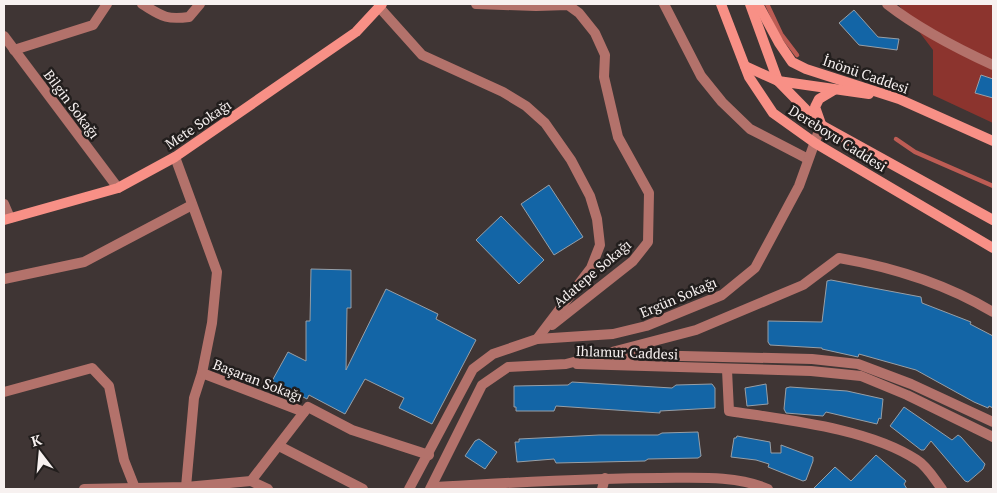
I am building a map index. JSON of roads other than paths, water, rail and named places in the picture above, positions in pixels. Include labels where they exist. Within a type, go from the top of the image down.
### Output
[{"type":"main road","name":"Dereboyu Caddesi","points":[[721,4],[749,77],[773,114],[815,143],[993,248]]},
{"type":"main road","name":"Dereboyu Caddesi","points":[[750,4],[778,81],[821,125],[993,220]]},
{"type":"main road","name":"İnönü Caddesi","points":[[760,4],[764,15],[792,62],[806,69],[899,99],[993,141]]},
{"type":"main road","name":"Mete Sokağı","points":[[7,219],[118,188],[175,157],[356,32],[381,5]]},
{"type":"main road","points":[[745,66],[778,81],[899,99]]},
{"type":"main road","points":[[821,125],[815,107],[819,98],[827,92],[838,89]]},
{"type":"street","points":[[14,50],[94,24],[106,4]]},
{"type":"street","points":[[142,4],[164,17],[177,18],[189,17],[200,4]]},
{"type":"street","name":"Adatepe Sokağı","points":[[476,4],[568,5],[579,13],[595,33],[604,56],[604,77],[618,137],[649,193],[648,242],[633,261],[536,338]]},
{"type":"street","points":[[664,4],[701,76],[722,102],[750,129],[808,159]]},
{"type":"street","points":[[887,4],[906,19],[958,49],[993,65]]},
{"type":"street","points":[[381,5],[422,55],[469,74],[526,106],[545,123],[571,160],[590,196],[597,219],[600,245],[591,268],[536,338],[493,354],[473,369],[429,455],[409,489]]},
{"type":"street","name":"Bilgin Sokağı","points":[[4,36],[118,188]]},
{"type":"street","name":"Ergün Sokağı","points":[[536,338],[622,332],[686,312],[722,295],[755,268],[799,186],[821,125]]},
{"type":"street","points":[[175,157],[216,272],[212,323],[202,373],[194,398],[186,487]]},
{"type":"street","points":[[4,204],[7,219]]},
{"type":"street","points":[[4,280],[84,262],[192,204]]},
{"type":"street","points":[[768,489],[754,483],[704,478],[604,478],[431,488],[482,385],[508,367],[566,364],[696,330],[803,286],[839,258],[864,262],[925,280],[993,312]]},
{"type":"street","name":"Ihlamur Caddesi","points":[[566,364],[641,355],[812,359],[858,364],[911,384],[993,422]]},
{"type":"street","name":"Ihlamur Caddesi","points":[[566,364],[811,371],[861,376],[907,395],[993,437]]},
{"type":"street","points":[[4,392],[92,368],[109,386],[124,460],[135,488]]},
{"type":"street","points":[[727,370],[729,411],[807,423],[884,442],[919,461],[942,489]]},
{"type":"street","name":"Başaran Sokağı","points":[[202,373],[306,409],[352,430],[429,455]]},
{"type":"street","points":[[250,481],[306,409]]},
{"type":"street","points":[[279,446],[363,489]]},
{"type":"street","points":[[602,489],[604,478]]},
{"type":"street","points":[[84,489],[186,487],[250,481],[268,489]]},
{"type":"waterway","points":[[767,4],[781,34],[797,55]]},
{"type":"waterway","points":[[896,139],[915,152],[993,186]]}]
